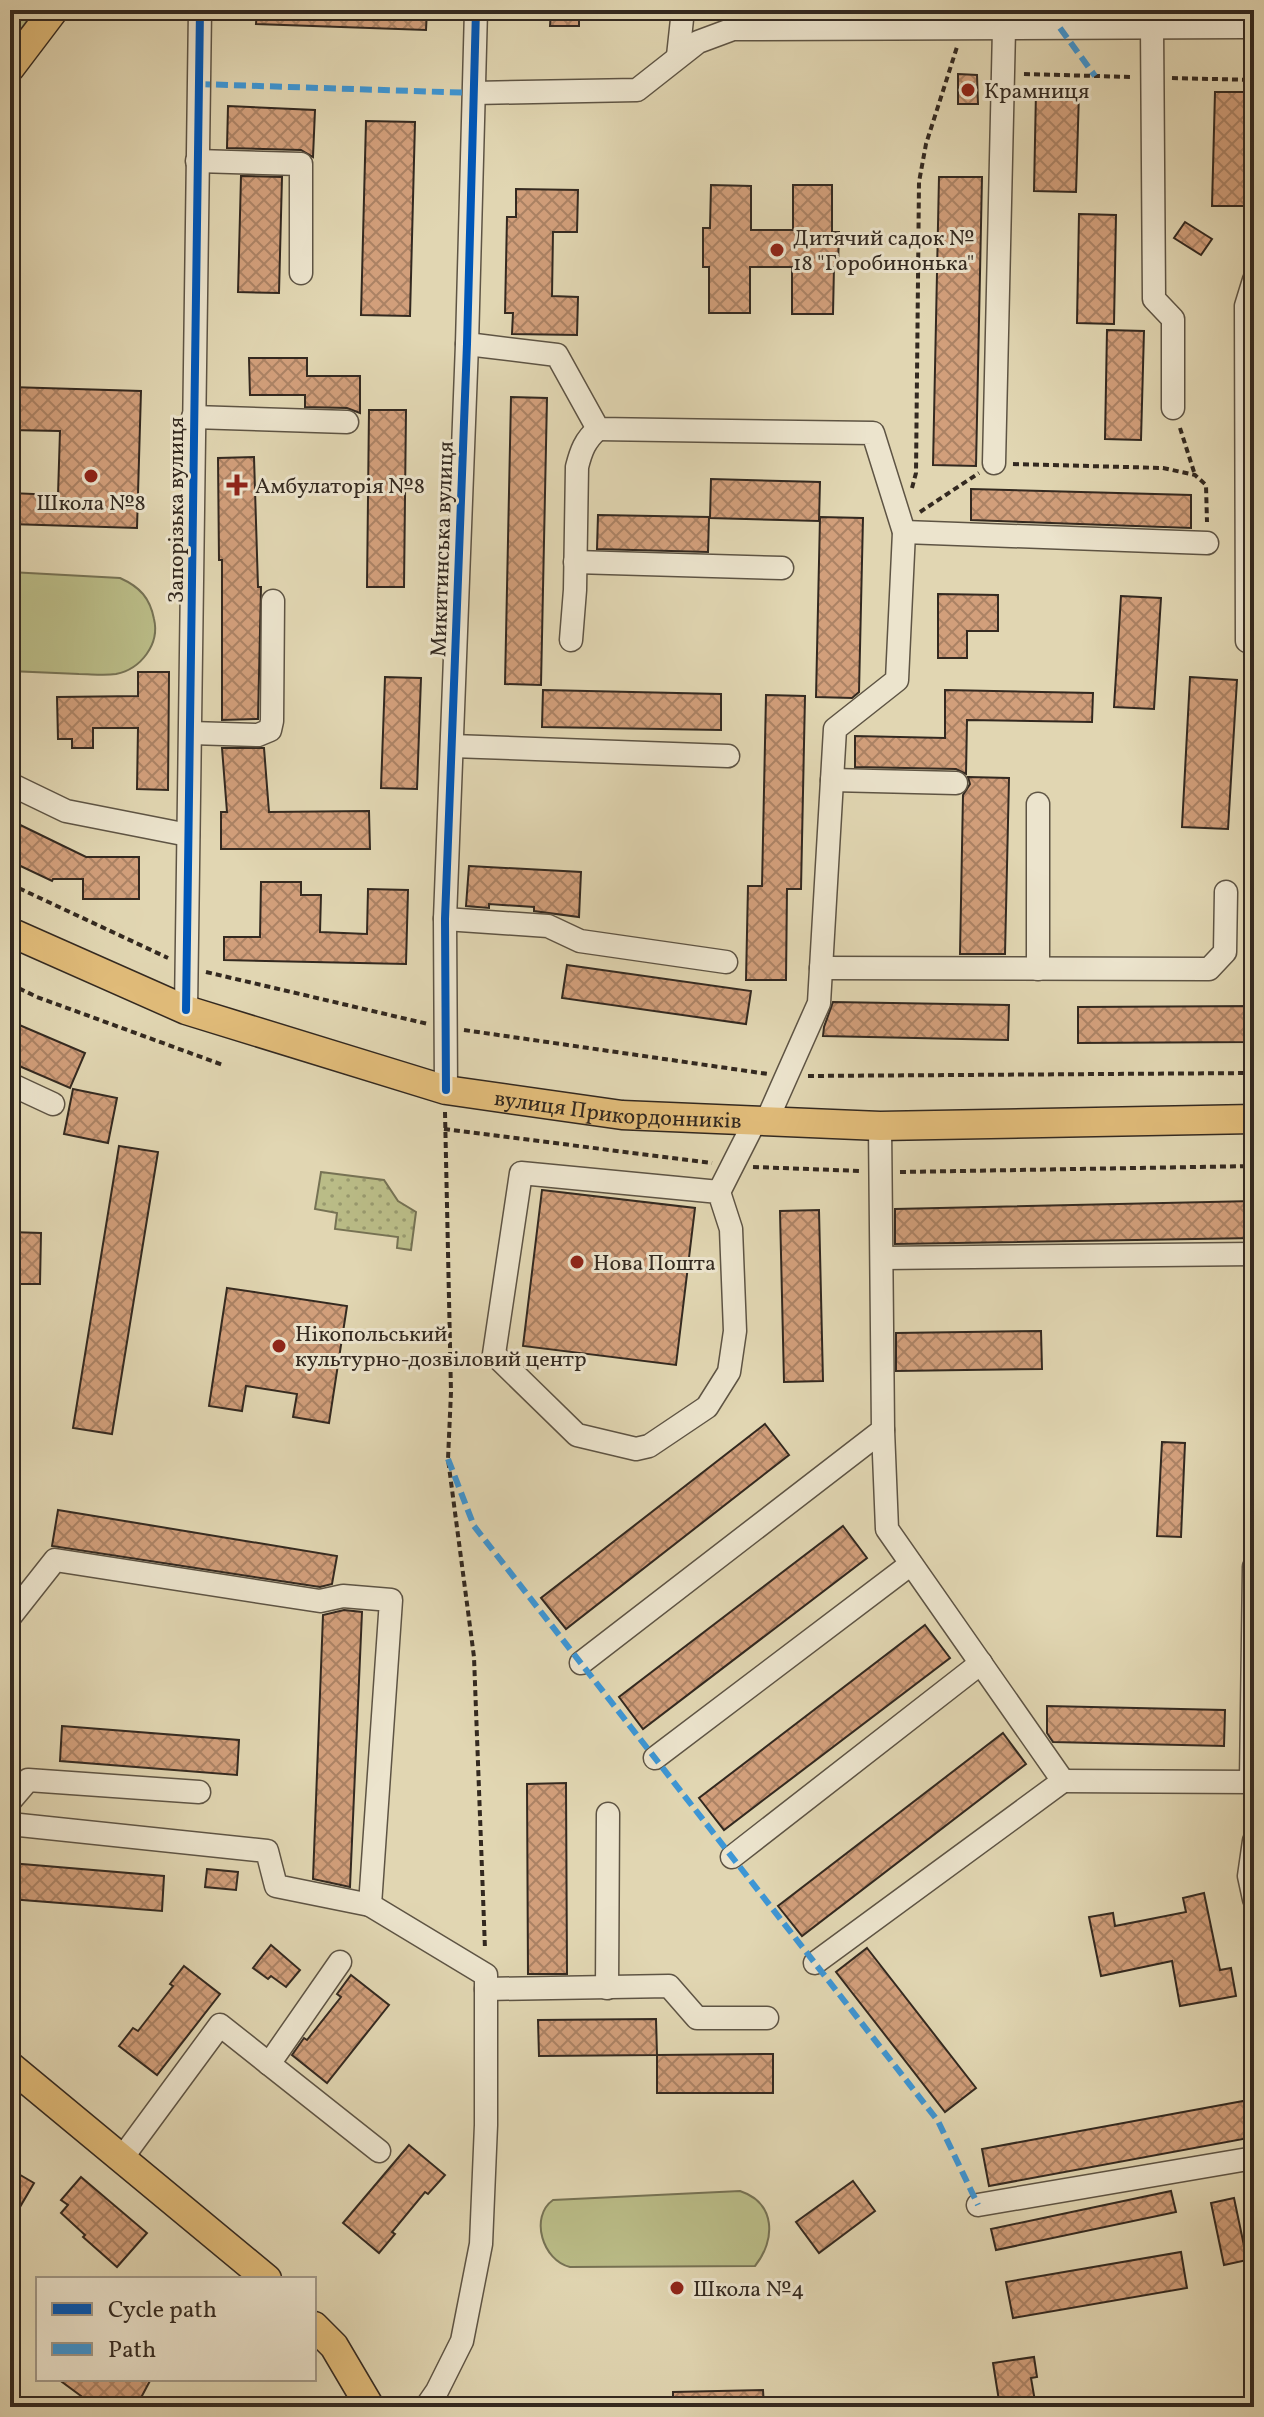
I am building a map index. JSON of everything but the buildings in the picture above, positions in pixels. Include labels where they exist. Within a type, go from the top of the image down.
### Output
[{"type":"main road","points":[[10,68],[54,10]]},
{"type":"main road","name":"вулиця Прикордонників","points":[[10,932],[186,1010],[446,1090],[622,1115],[880,1126],[1254,1119]]},
{"type":"main road","points":[[10,2066],[265,2277]]},
{"type":"main road","points":[[316,2328],[334,2346],[370,2407]]},
{"type":"street","name":"Запорізька вулиця","points":[[186,1010],[200,10]]},
{"type":"street","name":"Микитинська вулиця","points":[[446,1090],[445,919],[476,10]]},
{"type":"street","points":[[678,56],[683,10]]},
{"type":"street","points":[[474,93],[637,90],[698,42],[733,29],[1243,27],[1254,24]]},
{"type":"street","points":[[1152,27],[1154,299],[1173,319],[1173,408]]},
{"type":"street","points":[[994,463],[1004,29]]},
{"type":"street","points":[[197,161],[301,164],[301,273]]},
{"type":"street","points":[[1247,641],[1246,306],[1254,280]]},
{"type":"street","points":[[467,344],[557,355],[598,429]]},
{"type":"street","points":[[193,417],[347,422]]},
{"type":"street","points":[[571,640],[577,467],[588,437],[598,429],[873,433],[902,528],[897,680],[835,729],[819,1003],[787,1076],[719,1192],[731,1229],[735,1331],[729,1372],[707,1407],[649,1446],[636,1449],[577,1435],[494,1354],[521,1173],[719,1192]]},
{"type":"street","points":[[902,528],[1207,543]]},
{"type":"street","points":[[575,562],[782,568]]},
{"type":"street","points":[[191,733],[258,735],[270,730],[273,601]]},
{"type":"street","points":[[452,746],[728,756]]},
{"type":"street","points":[[832,780],[956,783]]},
{"type":"street","points":[[10,784],[66,811],[188,835]]},
{"type":"street","points":[[1038,804],[1038,969]]},
{"type":"street","points":[[821,968],[1209,969],[1225,952],[1226,892]]},
{"type":"street","points":[[445,919],[548,926],[580,941],[726,962]]},
{"type":"street","points":[[10,1084],[53,1104]]},
{"type":"street","points":[[880,1126],[887,1529],[1063,1781]]},
{"type":"street","points":[[882,1258],[1254,1254]]},
{"type":"street","points":[[581,1663],[883,1430]]},
{"type":"street","points":[[10,1617],[55,1560],[320,1601],[343,1596],[391,1600],[370,1905]]},
{"type":"street","points":[[655,1758],[911,1564]]},
{"type":"street","points":[[815,1963],[1063,1781],[1251,1782],[1254,1567]]},
{"type":"street","points":[[732,1857],[981,1663]]},
{"type":"street","points":[[10,1801],[28,1780],[199,1792]]},
{"type":"street","points":[[607,1988],[608,1814]]},
{"type":"street","points":[[10,1824],[267,1851],[276,1886],[370,1905],[486,1982],[607,1988],[669,1986],[697,2018],[767,2018]]},
{"type":"street","points":[[1254,1841],[1249,1876],[1254,1899]]},
{"type":"street","points":[[269,2064],[340,1962]]},
{"type":"street","points":[[426,2407],[462,2341],[481,2244],[486,2125],[486,1982]]},
{"type":"street","points":[[122,2158],[220,2025],[379,2151]]},
{"type":"street","points":[[978,2205],[1254,2158]]},
{"type":"path","points":[[902,528],[916,473],[919,182],[926,144],[963,29]]},
{"type":"path","points":[[1042,75],[1254,80]]},
{"type":"path","points":[[1173,408],[1195,475],[1206,485],[1207,543]]},
{"type":"path","points":[[902,528],[994,463],[1163,468],[1195,475]]},
{"type":"path","points":[[10,884],[187,967],[446,1028],[787,1076],[1254,1073]]},
{"type":"path","points":[[10,984],[37,997],[223,1065]]},
{"type":"path","points":[[446,1090],[444,1129],[451,1392],[448,1459],[474,1657],[486,1982]]},
{"type":"path","points":[[444,1129],[732,1166],[882,1172],[1254,1166]]},
{"type":"green space","points":[[10,10],[35,10],[10,44]]},
{"type":"green space","points":[[10,572],[120,578],[127,581],[143,594],[154,619],[154,637],[147,654],[133,667],[116,674],[10,671]]},
{"type":"green space","points":[[321,1172],[384,1180],[398,1201],[416,1212],[411,1250],[397,1248],[398,1237],[335,1229],[337,1213],[315,1209]]},
{"type":"green space","points":[[740,2191],[760,2204],[769,2223],[767,2245],[755,2266],[570,2267],[553,2256],[542,2238],[542,2217],[553,2200]]},
{"type":"marked path","points":[[1060,28],[1095,76]]},
{"type":"marked path","points":[[198,84],[474,93]]},
{"type":"marked path","points":[[448,1459],[474,1526],[938,2121],[978,2205]]},
{"type":"cycle path","points":[[186,1010],[200,10]]},
{"type":"cycle path","points":[[446,1090],[445,919],[476,10]]},
{"type":"place","name":"Крамниця","points":[[968,90]]},
{"type":"place","name":"Дитячий садок № 18 \"Горобинонька\"","points":[[777,250]]},
{"type":"place","name":"Школа №8","points":[[91,476]]},
{"type":"place","name":"Амбулаторія №8","points":[[237,485]]},
{"type":"place","name":"Нова Пошта","points":[[577,1262]]},
{"type":"place","name":"Нікопольський культурно-дозвіловий центр","points":[[279,1346]]},
{"type":"place","name":"Школа №4","points":[[677,2288]]}]
